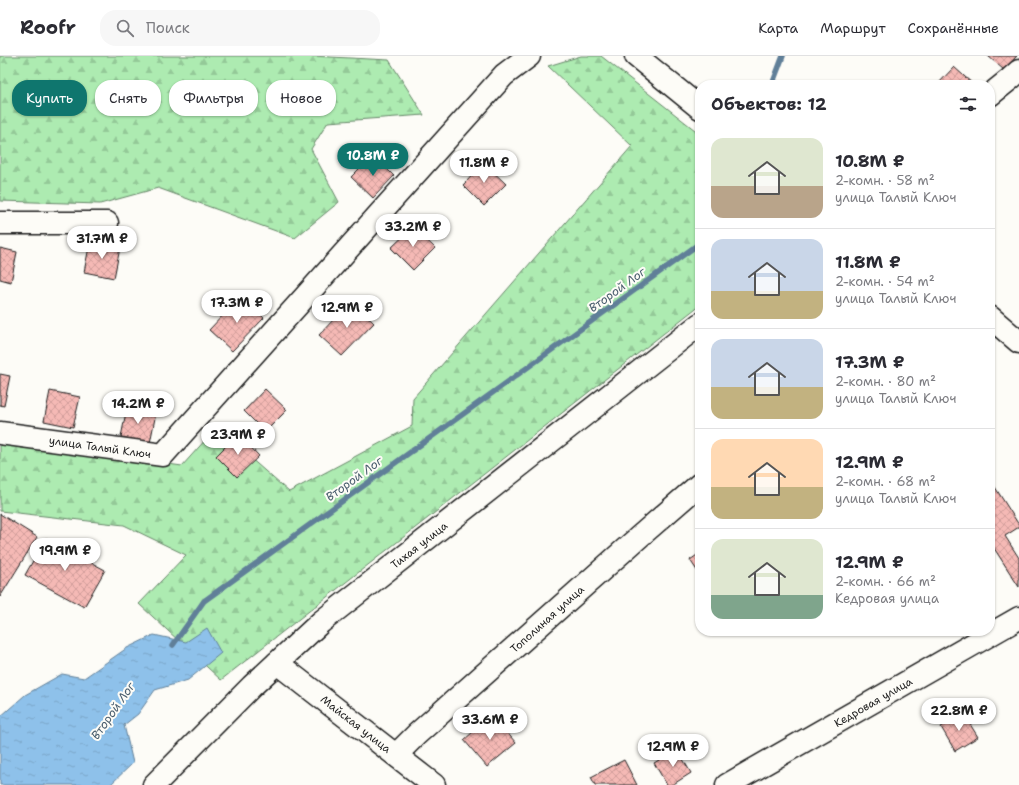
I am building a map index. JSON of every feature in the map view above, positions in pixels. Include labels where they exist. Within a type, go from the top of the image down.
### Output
[{"type":"street","name":"улица Талый Ключ","points":[[0,433],[163,456],[504,75],[529,56]]},
{"type":"street","points":[[636,56],[695,104]]},
{"type":"street","points":[[995,91],[1019,71]]},
{"type":"street","points":[[0,223],[107,223]]},
{"type":"street","points":[[995,321],[1019,342]]},
{"type":"street","name":"Тихая улица","points":[[154,785],[252,686],[321,622],[695,328]]},
{"type":"street","name":"Тополиная улица","points":[[396,755],[417,734],[695,488]]},
{"type":"street","name":"Кедровая улица","points":[[995,632],[1019,618]]},
{"type":"street","name":"Кедровая улица","points":[[727,785],[988,636]]},
{"type":"street","name":"Майская улица","points":[[277,663],[434,785]]},
{"type":"green space","points":[[0,56],[311,56],[389,60],[424,115],[328,122],[311,149],[339,202],[295,238],[158,188],[100,204],[0,201]]},
{"type":"green space","points":[[581,56],[601,56],[695,130],[695,309],[221,680],[139,604],[186,555],[124,525],[0,511],[0,440],[182,466],[216,428],[289,492],[412,426],[413,398],[632,146],[548,66]]},
{"type":"water","points":[[207,628],[221,653],[188,680],[155,690],[138,714],[124,725],[133,763],[110,785],[0,785],[0,717],[25,695],[62,674],[84,678],[127,648],[154,635],[186,642]]},
{"type":"building","points":[[988,56],[1017,56],[1004,70]]},
{"type":"building","points":[[954,67],[968,80],[942,80]]},
{"type":"building","points":[[373,155],[394,176],[373,198],[351,177]]},
{"type":"building","points":[[484,163],[506,184],[484,206],[463,185]]},
{"type":"building","points":[[413,227],[435,248],[413,270],[391,248]]},
{"type":"building","points":[[90,242],[120,248],[114,278],[84,272]]},
{"type":"building","points":[[0,248],[17,252],[11,282],[0,279]]},
{"type":"building","points":[[241,296],[264,318],[232,351],[209,330]]},
{"type":"building","points":[[351,301],[374,323],[342,356],[319,335]]},
{"type":"building","points":[[0,374],[10,376],[4,406],[0,405]]},
{"type":"building","points":[[265,389],[287,410],[265,432],[244,411]]},
{"type":"building","points":[[50,391],[80,397],[73,427],[44,421]]},
{"type":"building","points":[[127,407],[156,413],[150,443],[121,437]]},
{"type":"building","points":[[238,434],[259,456],[237,477],[216,456]]},
{"type":"building","points":[[995,487],[1019,525],[1019,527],[1005,536],[1019,558],[1019,587],[995,550]]},
{"type":"building","points":[[0,514],[37,537],[0,597]]},
{"type":"building","points":[[46,538],[105,570],[84,607],[25,575]]},
{"type":"building","points":[[695,556],[695,568],[690,560]]},
{"type":"building","points":[[963,713],[978,737],[955,751],[941,727]]},
{"type":"building","points":[[492,715],[516,743],[487,767],[464,740]]},
{"type":"building","points":[[677,749],[691,773],[672,785],[667,785],[654,763]]},
{"type":"building","points":[[624,760],[637,785],[595,785],[591,777]]},
{"type":"waterway","name":"Второй Лог","points":[[774,80],[783,56]]},
{"type":"waterway","name":"Второй Лог","points":[[173,645],[204,601],[695,247]]}]
